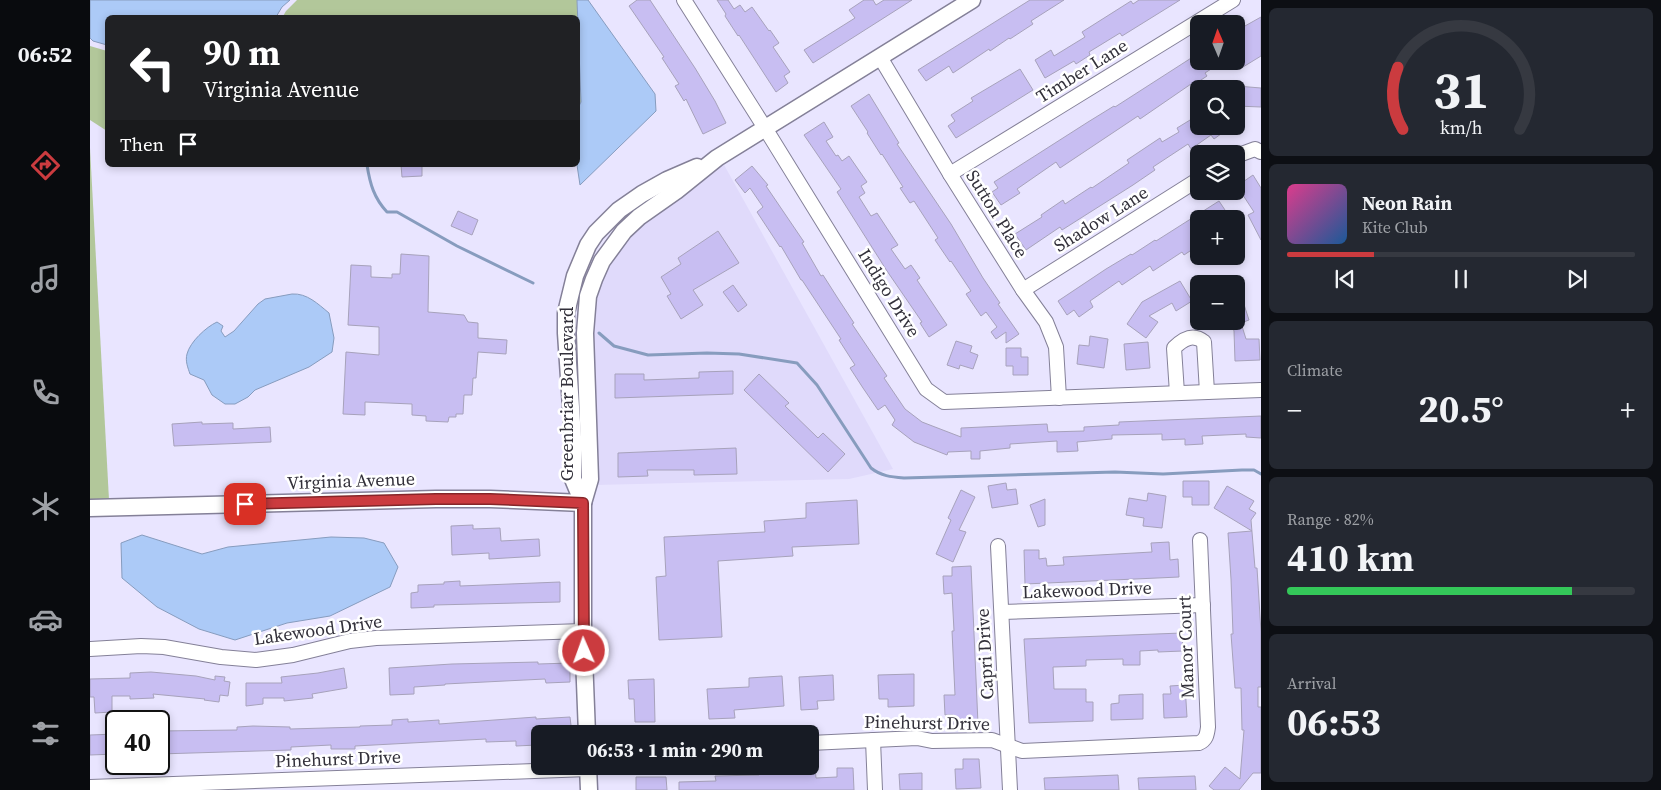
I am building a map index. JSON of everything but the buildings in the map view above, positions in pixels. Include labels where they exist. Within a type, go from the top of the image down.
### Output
[{"type":"street","name":"Indigo Drive","points":[[684,0],[926,389],[944,402],[1261,390]]},
{"type":"street","name":"Greenbriar Boulevard","points":[[583,503],[573,479],[573,437],[566,313],[580,262],[596,233],[619,210],[642,194],[667,180],[717,158],[972,0]]},
{"type":"street","name":"Timber Lane","points":[[950,174],[1233,0]]},
{"type":"street","name":"Sutton Place","points":[[880,57],[950,174],[1023,290],[1046,322],[1056,347],[1058,398]]},
{"type":"street","points":[[1245,153],[1255,149],[1261,152]]},
{"type":"street","name":"Shadow Lane","points":[[1023,290],[1190,185]]},
{"type":"street","points":[[1177,393],[1174,348],[1192,337],[1198,337],[1204,342],[1207,392]]},
{"type":"street","name":"Virginia Avenue","points":[[90,508],[436,499],[583,503]]},
{"type":"street","points":[[583,503],[583,631],[587,725]]},
{"type":"street","name":"Manor Court","points":[[1193,745],[1204,741],[1207,736],[1208,727],[1200,540]]},
{"type":"street","name":"Capri Drive","points":[[998,546],[1010,790]]},
{"type":"street","name":"Lakewood Drive","points":[[1002,612],[1203,604]]},
{"type":"street","name":"Lakewood Drive","points":[[90,649],[141,646],[164,647],[221,657],[256,660],[293,655],[350,641],[368,639],[583,631]]},
{"type":"street","name":"Pinehurst Drive","points":[[819,742],[917,738],[932,742],[992,740],[1022,751],[1193,745]]},
{"type":"street","points":[[873,740],[876,790]]},
{"type":"street","name":"Pinehurst Drive","points":[[90,787],[531,769]]},
{"type":"street","points":[[588,775],[589,790]]},
{"type":"shaded area","points":[[723,163],[893,469],[849,479],[595,485],[592,314],[599,282],[616,250],[642,223]]},
{"type":"green space","points":[[297,0],[577,0],[578,15],[284,15]]},
{"type":"green space","points":[[90,46],[105,50],[105,130],[90,120]]},
{"type":"green space","points":[[90,148],[109,500],[90,501]]},
{"type":"water","points":[[90,0],[290,0],[282,7],[277,15],[105,15],[105,44],[93,41],[90,38]]},
{"type":"water","points":[[577,0],[588,0],[655,94],[656,111],[580,185],[577,167],[580,167],[581,102],[580,15],[578,15]]},
{"type":"water","points":[[292,294],[307,297],[329,313],[334,338],[332,352],[309,367],[255,390],[248,397],[235,404],[225,404],[212,395],[204,380],[190,374],[186,359],[187,354],[195,340],[208,327],[217,322],[223,326],[221,331],[225,337],[234,331],[258,304],[265,299]]},
{"type":"water","points":[[142,535],[202,554],[228,547],[331,537],[364,538],[384,543],[398,567],[390,587],[330,616],[287,623],[235,640],[199,629],[157,607],[122,578],[121,543]]},
{"type":"waterway","points":[[367,167],[373,190],[387,212],[397,212],[457,246],[533,283]]},
{"type":"waterway","points":[[599,333],[614,346],[648,355],[739,354],[797,363],[817,385],[871,468],[890,477],[1115,472],[1163,474],[1242,470],[1254,470],[1261,474]]},
{"type":"route","points":[[245,504],[436,499],[583,503],[584,651]]}]
